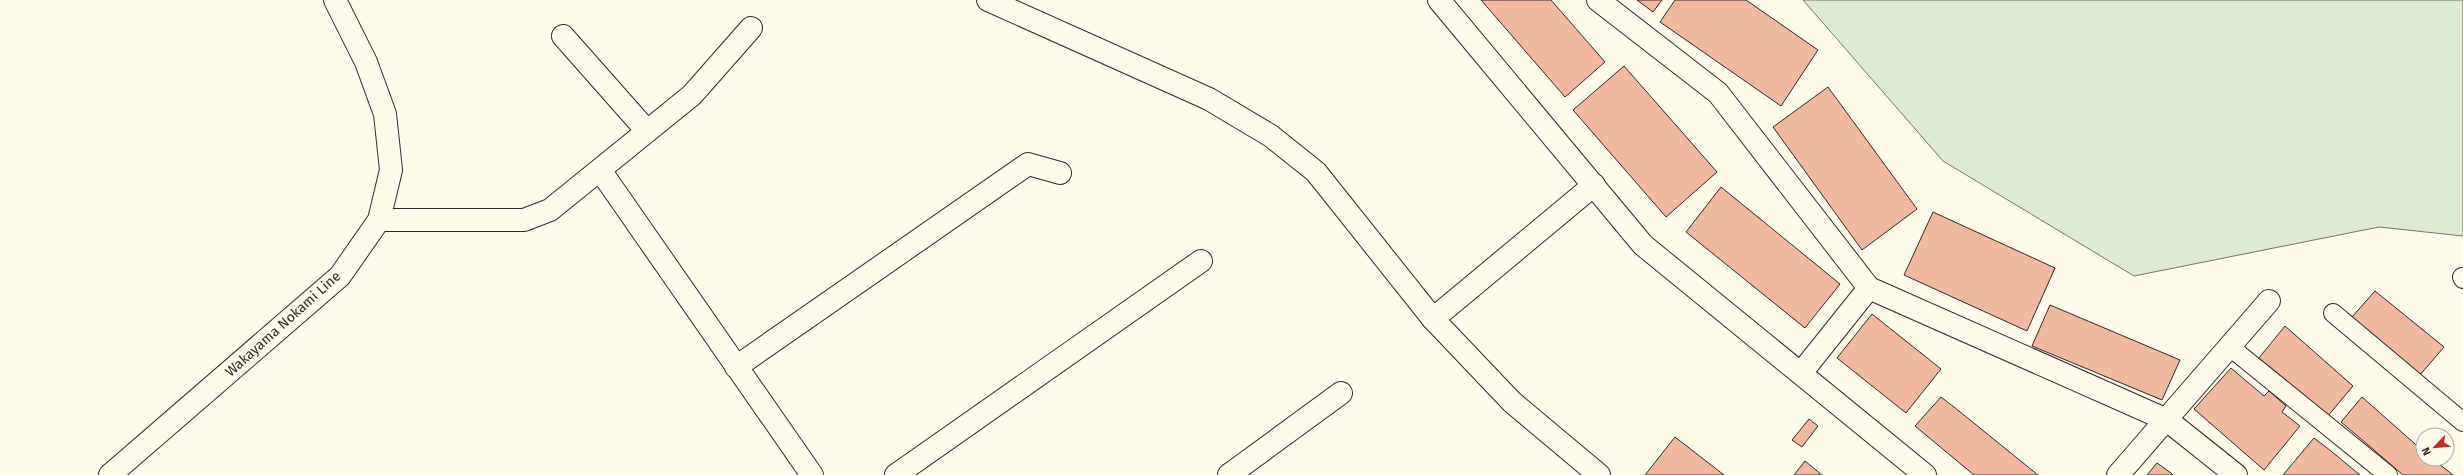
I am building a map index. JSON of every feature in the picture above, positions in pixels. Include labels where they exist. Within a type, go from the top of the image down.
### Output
[{"type":"street","name":"Wakayama Nokami Line","points":[[110,475],[340,276],[379,220],[391,170],[385,114],[366,62],[335,0]]},
{"type":"street","points":[[1439,0],[1643,245],[1925,475]]},
{"type":"street","points":[[1598,0],[1718,93],[1869,288],[2167,420],[2236,475]]},
{"type":"street","points":[[1001,3],[1209,99],[1271,136],[1316,172],[1433,319],[1512,402],[1599,475]]},
{"type":"street","points":[[379,220],[524,220],[550,210],[692,95],[751,28]]},
{"type":"street","points":[[563,36],[647,131]]},
{"type":"street","points":[[736,367],[1028,164],[1060,173]]},
{"type":"street","points":[[600,170],[812,475]]},
{"type":"street","points":[[1433,319],[1594,185]]},
{"type":"street","points":[[896,475],[1201,261]]},
{"type":"street","points":[[1800,373],[1869,288]]},
{"type":"street","points":[[2118,475],[2269,301]]},
{"type":"street","points":[[1229,475],[1341,393]]},
{"type":"lane","points":[[2333,313],[2463,422]]},
{"type":"lane","points":[[2230,347],[2388,475]]},
{"type":"green space","points":[[1803,0],[2463,0],[2463,236],[2379,227],[2134,276],[1943,161]]},
{"type":"building","points":[[1481,0],[1551,0],[1605,62],[1565,97]]},
{"type":"building","points":[[1637,0],[1662,0],[1653,12]]},
{"type":"building","points":[[1675,0],[1746,0],[1818,50],[1781,106],[1660,22]]},
{"type":"building","points":[[1624,66],[1717,172],[1666,217],[1573,110]]},
{"type":"building","points":[[1828,87],[1917,209],[1862,250],[1773,127]]},
{"type":"building","points":[[1721,187],[1840,284],[1805,328],[1686,232]]},
{"type":"building","points":[[1933,212],[2055,268],[2027,331],[1904,275]]},
{"type":"building","points":[[2375,291],[2444,347],[2419,376],[2351,318]]},
{"type":"building","points":[[2050,305],[2180,360],[2162,400],[2032,346]]},
{"type":"building","points":[[1872,314],[1941,369],[1906,413],[1837,358]]},
{"type":"building","points":[[2285,326],[2353,386],[2327,417],[2258,359]]},
{"type":"building","points":[[2231,368],[2264,396],[2269,391],[2286,406],[2282,412],[2300,426],[2264,470],[2194,409]]},
{"type":"building","points":[[1941,397],[2038,475],[1974,475],[1915,426]]},
{"type":"building","points":[[2362,397],[2415,444],[2415,467],[2443,467],[2453,475],[2403,475],[2341,422]]},
{"type":"building","points":[[1809,419],[1818,426],[1802,447],[1792,440]]},
{"type":"building","points":[[1675,437],[1724,475],[1645,475]]},
{"type":"building","points":[[2314,438],[2331,451],[2360,475],[2283,475]]},
{"type":"building","points":[[1805,461],[1822,475],[1794,475]]},
{"type":"building","points":[[2157,463],[2171,473],[2173,475],[2147,475]]}]
